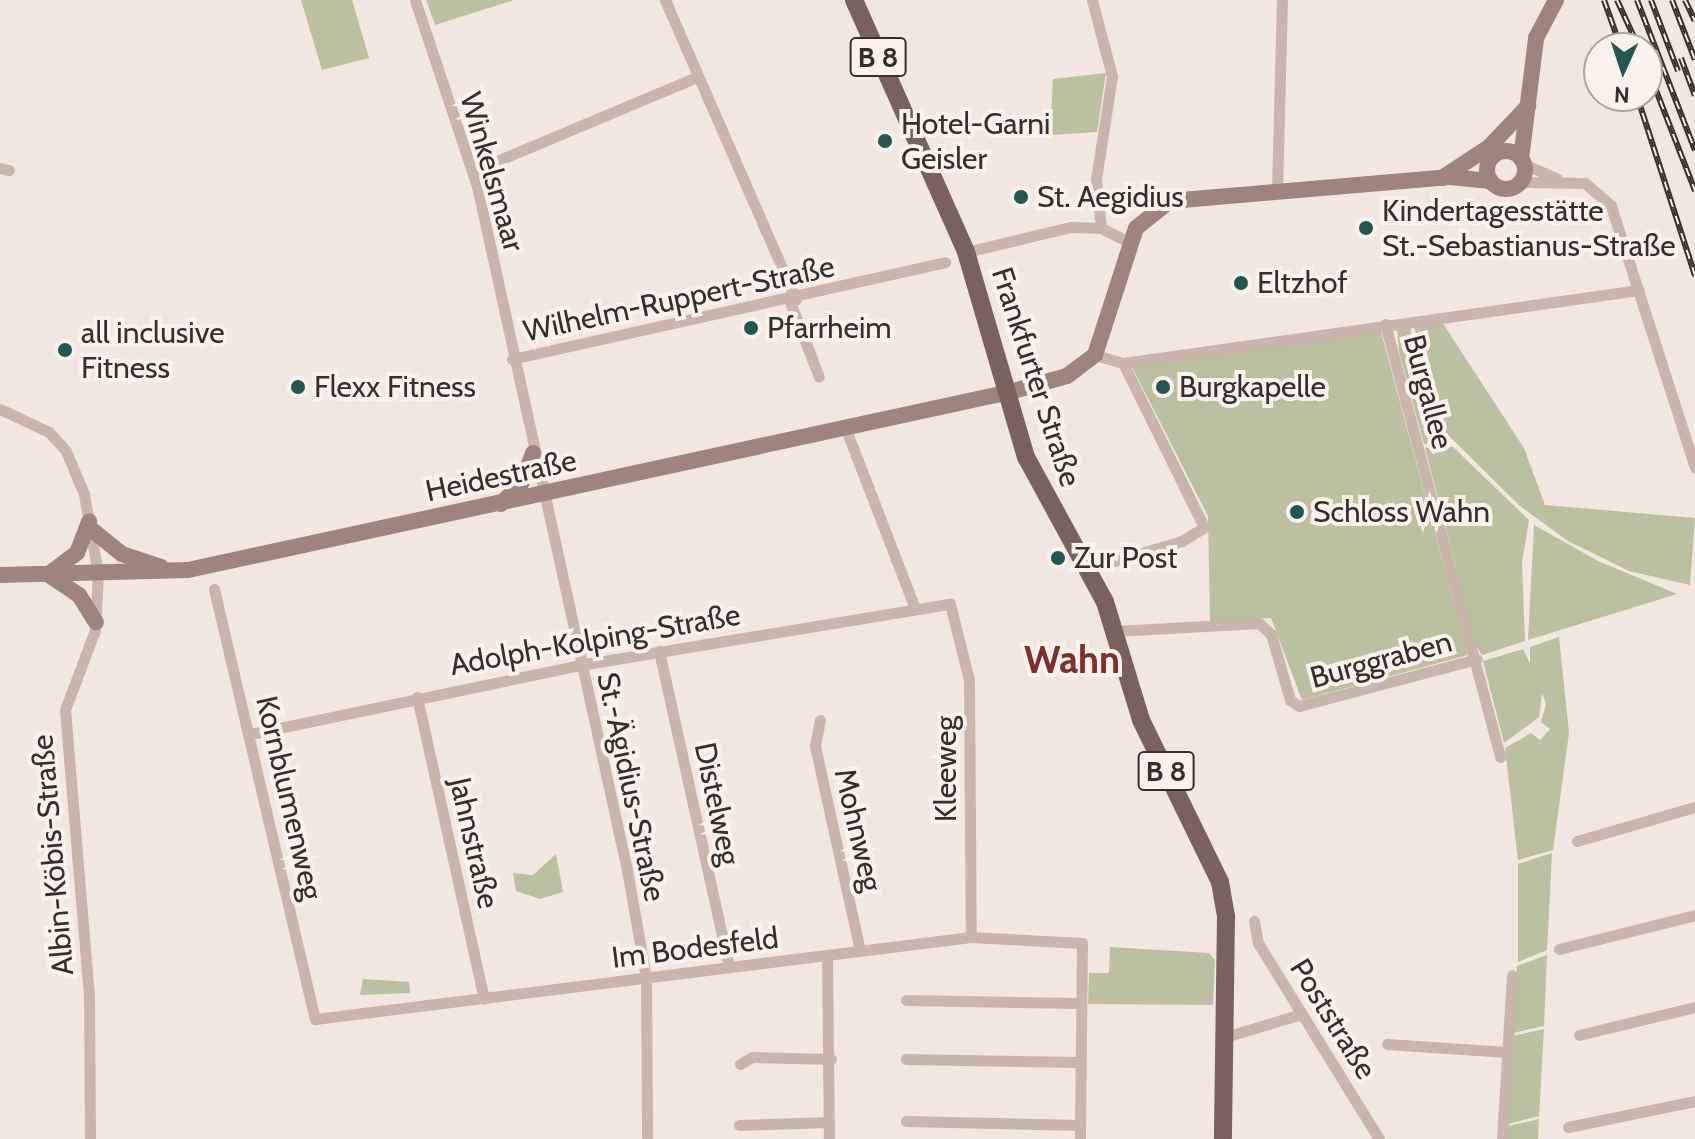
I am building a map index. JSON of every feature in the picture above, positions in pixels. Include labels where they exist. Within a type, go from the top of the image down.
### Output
[{"type":"main road","name":"Frankfurter Straße","points":[[854,0],[966,252],[1039,489],[1086,569],[1115,631],[1148,736],[1220,882],[1225,1037],[1223,1139]]},
{"type":"main road","points":[[1095,355],[1129,242],[1147,215],[1170,201],[1446,178],[1491,181],[1504,189],[1521,182],[1536,38],[1556,0]]},
{"type":"main road","points":[[1446,178],[1489,147],[1529,110]]},
{"type":"main road","points":[[1446,178],[1489,163],[1503,152],[1529,110]]},
{"type":"main road","points":[[1503,152],[1522,161]]},
{"type":"main road","points":[[1489,163],[1491,181]]},
{"type":"main road","name":"Heidestraße","points":[[0,575],[179,571],[542,496],[1010,392],[1067,376],[1095,355]]},
{"type":"main road","points":[[501,504],[522,482],[533,453]]},
{"type":"main road","points":[[96,622],[79,595],[47,575],[77,553],[90,525],[122,554],[179,571]]},
{"type":"street","name":"Winkelsmaar","points":[[415,0],[473,171],[512,359]]},
{"type":"street","points":[[665,0],[793,301],[819,377]]},
{"type":"street","points":[[1092,0],[1112,76],[1096,179],[1101,228]]},
{"type":"street","points":[[1277,190],[1282,0]]},
{"type":"street","points":[[473,171],[697,77]]},
{"type":"street","points":[[1522,161],[1557,179]]},
{"type":"street","points":[[1521,182],[1557,179],[1593,186],[1606,198],[1639,290],[1695,468]]},
{"type":"street","points":[[966,252],[1042,230],[1101,228],[1129,242]]},
{"type":"street","name":"Wilhelm-Ruppert-Straße","points":[[542,496],[512,359],[793,301],[945,262]]},
{"type":"street","points":[[1385,324],[1639,290]]},
{"type":"street","name":"Burgallee","points":[[1095,355],[1123,363],[1385,324],[1477,659],[1500,757]]},
{"type":"street","points":[[1086,569],[1182,541],[1204,527],[1123,363]]},
{"type":"street","name":"Albin-Köbis-Straße","points":[[0,409],[59,441],[76,469],[98,574],[96,622],[65,710],[89,995],[90,1139]]},
{"type":"street","points":[[845,427],[915,608]]},
{"type":"street","name":"St.-Ägidius-Straße","points":[[542,496],[646,978],[647,1139]]},
{"type":"street","name":"Kornblumenweg","points":[[214,589],[315,1019]]},
{"type":"street","name":"Adolph-Kolping-Straße","points":[[250,734],[580,665],[950,604]]},
{"type":"street","name":"Kleeweg","points":[[950,604],[969,680],[971,937]]},
{"type":"street","name":"Burggraben","points":[[1115,631],[1259,623],[1271,634],[1290,700],[1299,706],[1477,659]]},
{"type":"street","name":"Distelweg","points":[[659,651],[729,967]]},
{"type":"street","name":"Jahnstraße","points":[[417,697],[484,999]]},
{"type":"street","name":"Mohnweg","points":[[820,720],[815,746],[860,951]]},
{"type":"street","points":[[1577,841],[1695,807]]},
{"type":"street","points":[[1559,949],[1695,915]]},
{"type":"street","name":"Poststraße","points":[[1254,921],[1258,943],[1379,1139]]},
{"type":"street","name":"Im Bodesfeld","points":[[315,1019],[971,937],[1082,943],[1080,1003]]},
{"type":"street","points":[[827,956],[831,1059],[829,1139]]},
{"type":"street","points":[[1502,1139],[1512,975]]},
{"type":"street","points":[[906,1000],[1080,1003],[1080,1139]]},
{"type":"street","points":[[1579,1035],[1695,1007]]},
{"type":"street","points":[[1225,1037],[1301,1014]]},
{"type":"street","points":[[1387,1044],[1507,1052]]},
{"type":"street","points":[[740,1064],[752,1057],[831,1059]]},
{"type":"street","points":[[906,1059],[1080,1062]]},
{"type":"street","points":[[1568,1127],[1695,1101]]},
{"type":"street","points":[[906,1121],[1080,1125]]},
{"type":"street","points":[[739,1125],[829,1122]]},
{"type":"green space","points":[[301,0],[352,0],[369,58],[322,70]]},
{"type":"green space","points":[[426,0],[514,0],[435,25]]},
{"type":"green space","points":[[1106,73],[1097,132],[1050,135],[1053,79]]},
{"type":"green space","points":[[1442,322],[1524,448],[1545,505],[1695,518],[1690,585],[1629,571],[1568,541],[1520,506],[1442,429],[1414,326]]},
{"type":"green space","points":[[1409,323],[1432,419],[1445,438],[1442,443],[1424,444],[1399,352],[1397,327]]},
{"type":"green space","points":[[1381,332],[1468,655],[1302,700],[1271,618],[1210,622],[1208,516],[1132,367]]},
{"type":"green space","points":[[1453,447],[1529,520],[1522,563],[1525,641],[1482,655],[1476,646],[1425,448]]},
{"type":"green space","points":[[1534,525],[1598,561],[1677,594],[1528,640]]},
{"type":"green space","points":[[1559,637],[1569,733],[1553,850],[1518,860],[1505,748],[1531,733],[1540,740],[1550,729],[1541,722],[1546,704],[1542,693],[1539,717],[1504,743],[1483,661],[1523,649],[1530,663],[1530,647]]},
{"type":"green space","points":[[1552,853],[1547,950],[1518,962],[1518,864]]},
{"type":"green space","points":[[556,854],[563,892],[540,899],[516,891],[513,873],[533,875]]},
{"type":"green space","points":[[1110,947],[1209,953],[1215,960],[1213,1005],[1088,1004],[1089,973],[1109,973]]},
{"type":"green space","points":[[1547,955],[1544,1026],[1513,1033],[1517,966]]},
{"type":"green space","points":[[363,979],[409,982],[410,993],[360,995]]},
{"type":"green space","points":[[1544,1029],[1539,1116],[1508,1124],[1513,1036]]},
{"type":"green space","points":[[1539,1119],[1538,1139],[1507,1139],[1508,1126]]},
{"type":"railway","points":[[1604,0],[1615,32]]},
{"type":"railway","points":[[1617,0],[1632,32]]},
{"type":"railway","points":[[1637,0],[1695,150]]},
{"type":"railway","points":[[1651,0],[1678,71]]},
{"type":"railway","points":[[1672,0],[1695,60]]},
{"type":"railway","points":[[1685,0],[1695,21]]},
{"type":"railway","points":[[1681,58],[1695,96]]},
{"type":"railway","points":[[1663,108],[1695,191]]},
{"type":"railway","points":[[1642,112],[1695,276]]},
{"type":"place","name":"Hotel-Garni Geisler","points":[[885,141]]},
{"type":"place","name":"St. Aegidius","points":[[1021,197]]},
{"type":"place","name":"Kindertagesstätte St.-Sebastianus-Straße","points":[[1366,228]]},
{"type":"place","name":"Eltzhof","points":[[1241,283]]},
{"type":"place","name":"Pfarrheim","points":[[751,328]]},
{"type":"place","name":"all inclusive Fitness","points":[[65,350]]},
{"type":"place","name":"Flexx Fitness","points":[[298,387]]},
{"type":"place","name":"Burgkapelle","points":[[1163,387]]},
{"type":"place","name":"Schloss Wahn","points":[[1297,512]]},
{"type":"place","name":"Zur Post","points":[[1058,558]]},
{"type":"district","name":"Wahn","points":[[1072,660]]}]
